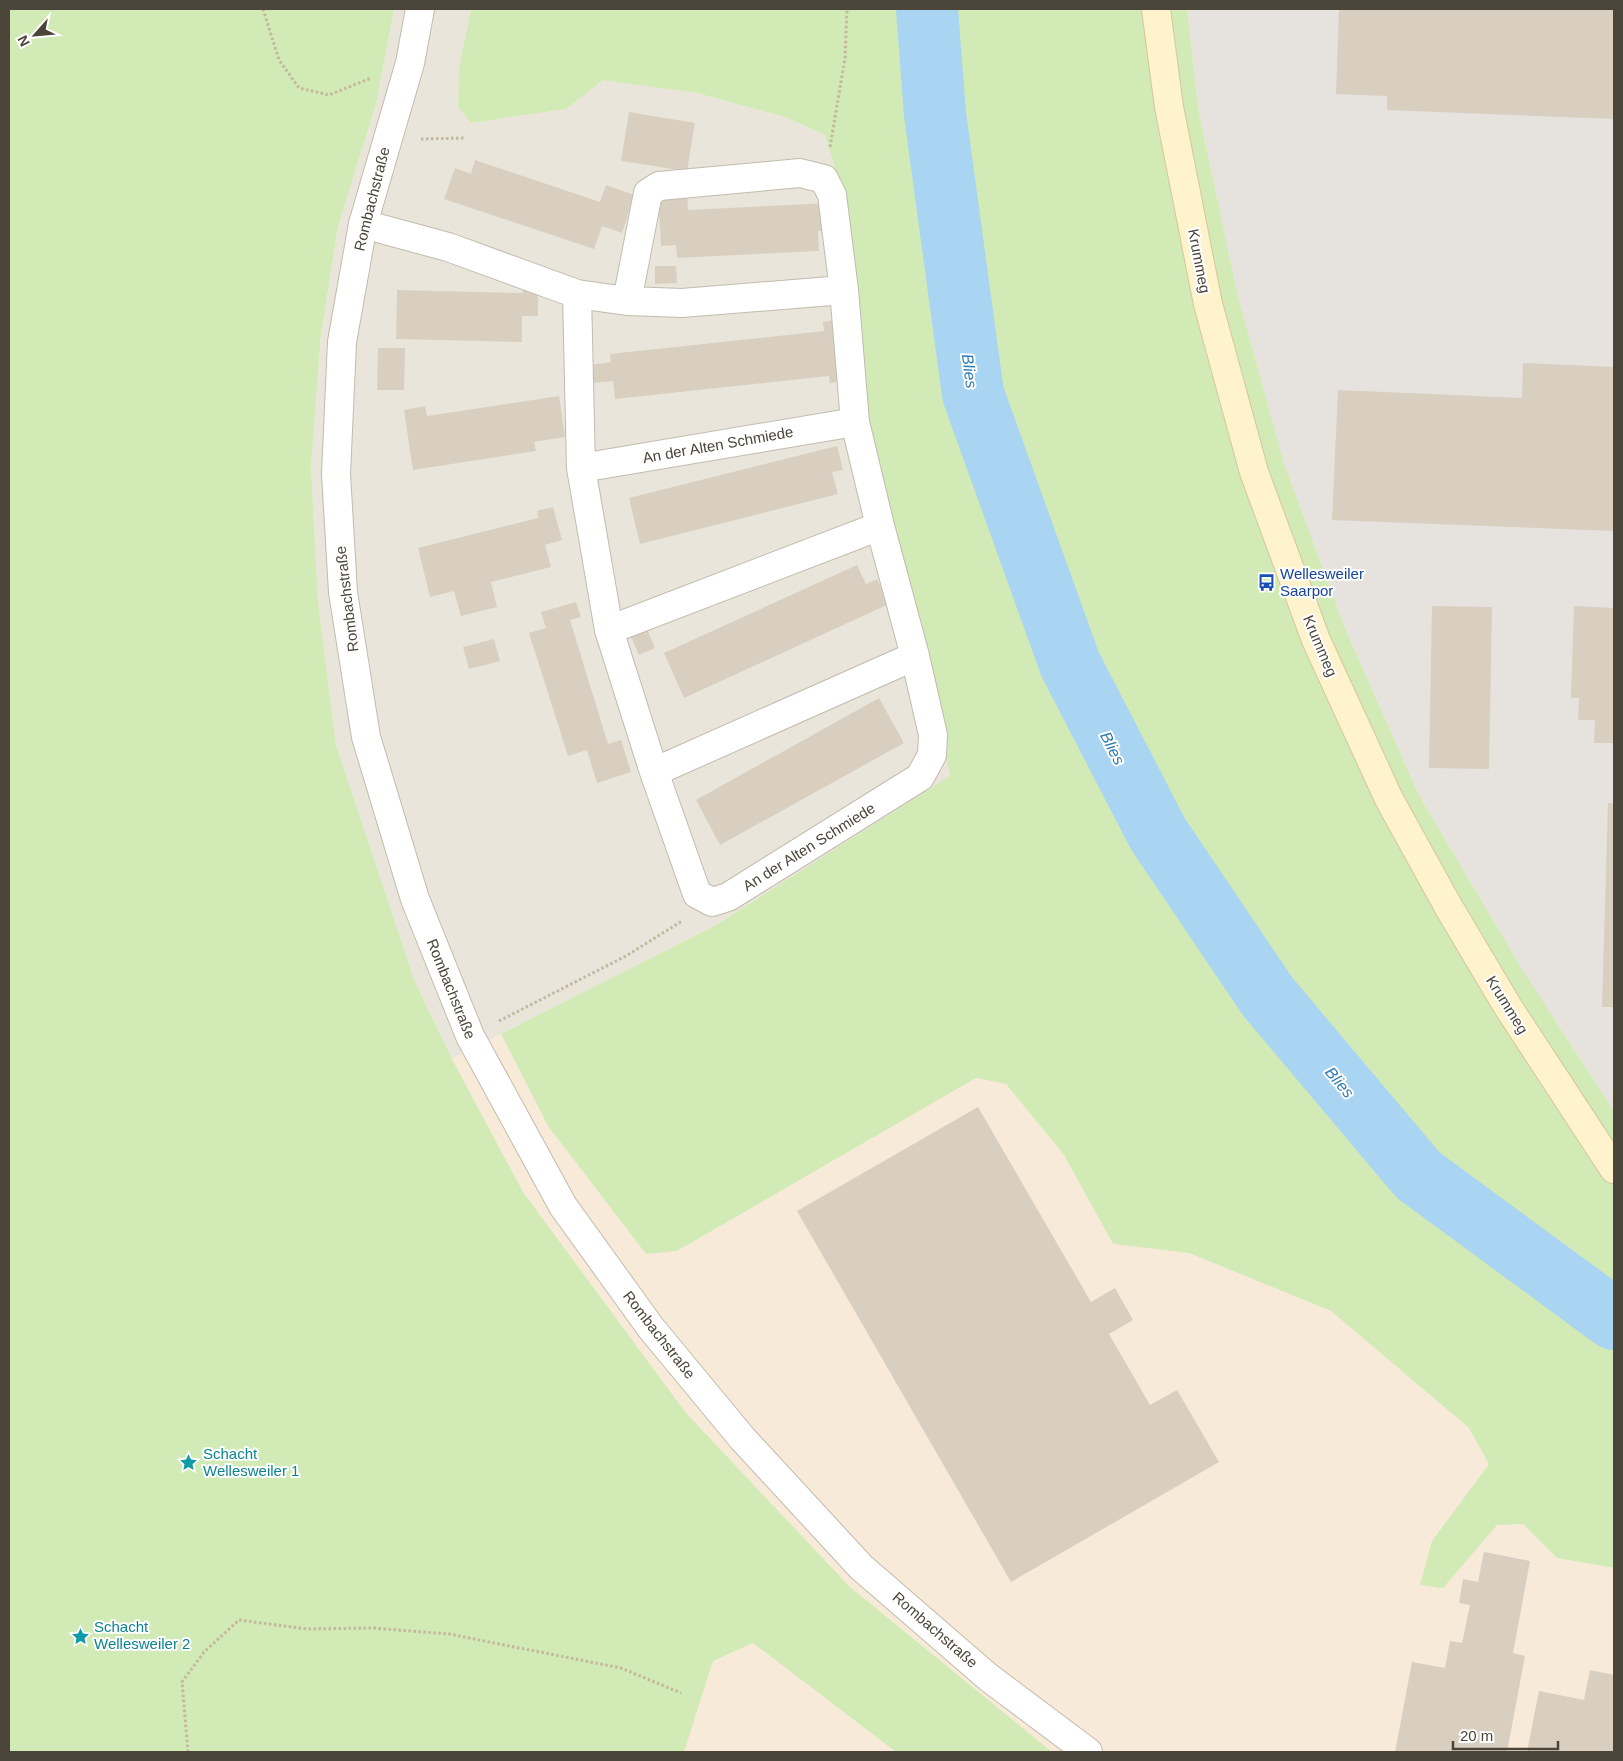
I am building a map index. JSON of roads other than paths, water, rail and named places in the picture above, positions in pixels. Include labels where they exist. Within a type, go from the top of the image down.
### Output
[{"type":"main road","name":"Krummeg","points":[[1156,9],[1170,107],[1208,304],[1254,472],[1316,640],[1389,799],[1448,906],[1508,1007],[1614,1169]]},
{"type":"street","name":"Rombachstraße","points":[[420,9],[410,63],[363,224],[342,342],[336,474],[343,592],[366,737],[415,899],[470,1036],[563,1206],[651,1328],[742,1438],[862,1566],[988,1677],[1088,1752]]},
{"type":"street","name":"An der Alten Schmiede","points":[[627,301],[648,193],[659,186],[800,173],[824,179],[832,195],[844,290],[855,422],[934,735],[932,755],[920,777],[728,897],[712,902],[697,894],[654,772]]},
{"type":"street","points":[[363,224],[448,248],[578,294],[627,301],[682,303],[844,290]]},
{"type":"street","points":[[578,294],[581,468],[610,630],[654,772],[915,656]]},
{"type":"street","name":"An der Alten Schmiede","points":[[581,468],[855,422]]},
{"type":"street","points":[[610,630],[880,526]]},
{"type":"waterway","name":"Blies","points":[[927,9],[935,114],[973,394],[1070,664],[1158,834],[1268,997],[1418,1175],[1614,1319]]},
{"type":"place","name":"Wellesweiler Saarpor","points":[[1266,583]]},
{"type":"place","name":"Schacht Wellesweiler 1","points":[[189,1463]]},
{"type":"place","name":"Schacht Wellesweiler 2","points":[[80,1636]]}]
